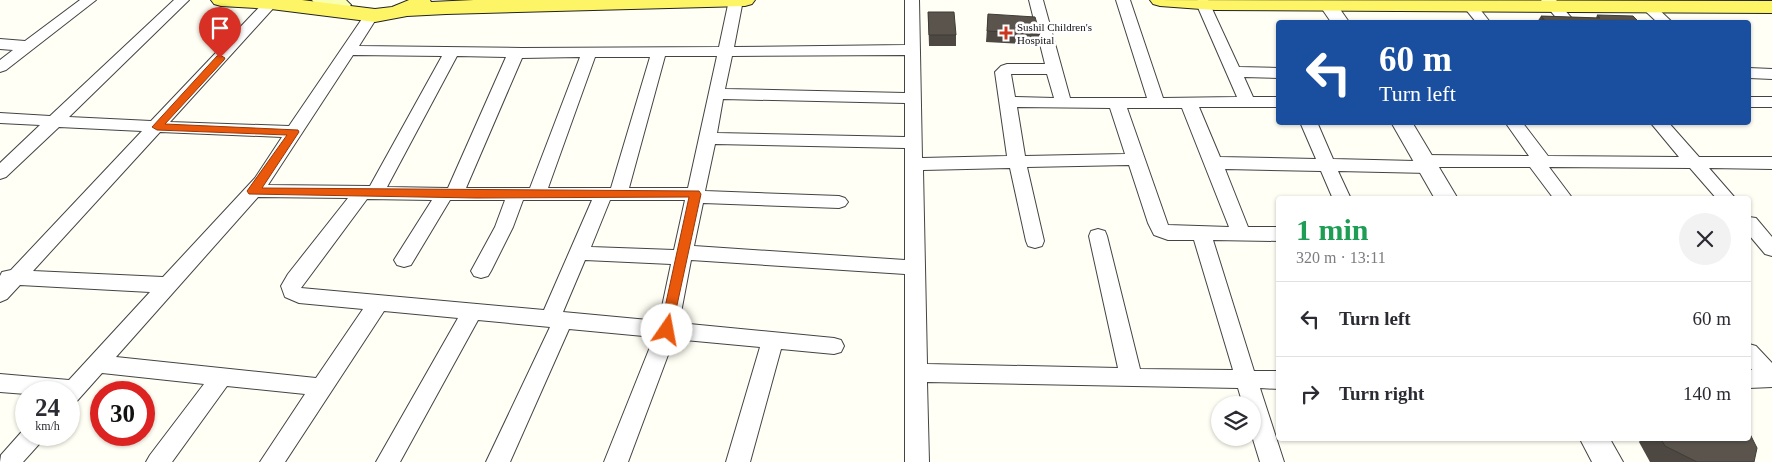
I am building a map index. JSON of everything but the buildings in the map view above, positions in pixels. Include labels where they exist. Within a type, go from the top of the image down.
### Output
[{"type":"main road","points":[[221,0],[337,4],[371,16],[403,10],[468,6],[661,4],[745,0]]},
{"type":"main road","points":[[403,10],[423,0]]},
{"type":"main road","points":[[1160,0],[1334,14],[1477,14],[1551,3],[1648,6],[1771,6]]},
{"type":"main road","points":[[1733,0],[1771,6]]},
{"type":"street","points":[[0,67],[89,0]]},
{"type":"street","points":[[0,173],[182,0]]},
{"type":"street","points":[[616,462],[667,330],[736,0]]},
{"type":"street","points":[[912,0],[917,462]]},
{"type":"street","points":[[1036,0],[1063,103]]},
{"type":"street","points":[[1123,0],[1156,102]]},
{"type":"street","points":[[0,294],[8,277],[157,127],[271,3]]},
{"type":"street","points":[[1551,3],[1566,20]]},
{"type":"street","points":[[1203,4],[1247,102]]},
{"type":"street","points":[[1648,6],[1663,20]]},
{"type":"street","points":[[80,383],[166,285],[261,182],[371,16]]},
{"type":"street","points":[[0,44],[28,46]]},
{"type":"street","points":[[348,50],[589,53],[913,50]]},
{"type":"street","points":[[452,52],[368,193],[295,279],[291,286],[292,292],[298,295],[378,303],[834,346]]},
{"type":"street","points":[[498,462],[557,320],[579,253],[611,194],[660,52]]},
{"type":"street","points":[[404,260],[449,194],[516,53]]},
{"type":"street","points":[[537,194],[589,53]]},
{"type":"street","points":[[1035,242],[1017,162],[1003,72],[1007,69],[1054,69]]},
{"type":"street","points":[[1233,72],[1276,73]]},
{"type":"street","points":[[1751,73],[1770,76]]},
{"type":"street","points":[[716,94],[914,98]]},
{"type":"street","points":[[1008,102],[1276,102]]},
{"type":"street","points":[[1188,102],[1241,234]]},
{"type":"street","points":[[1751,102],[1772,102]]},
{"type":"street","points":[[1117,103],[1161,230],[1168,233],[1276,234]]},
{"type":"street","points":[[0,118],[157,127],[294,132]]},
{"type":"street","points":[[1309,125],[1341,196]]},
{"type":"street","points":[[1403,125],[1445,196]]},
{"type":"street","points":[[1515,125],[1562,196]]},
{"type":"street","points":[[1661,125],[1724,196]]},
{"type":"street","points":[[707,138],[914,143]]},
{"type":"street","points":[[914,164],[1137,160]]},
{"type":"street","points":[[1214,163],[1328,165],[1539,162],[1772,163]]},
{"type":"street","points":[[252,191],[695,195],[839,202]]},
{"type":"street","points":[[481,271],[504,227],[516,194]]},
{"type":"street","points":[[1202,233],[1272,462]]},
{"type":"street","points":[[1098,236],[1131,377]]},
{"type":"street","points":[[579,253],[682,255],[916,268]]},
{"type":"street","points":[[8,277],[166,285]]},
{"type":"street","points":[[272,462],[378,303]]},
{"type":"street","points":[[388,462],[472,312]]},
{"type":"street","points":[[738,462],[773,340]]},
{"type":"street","points":[[1751,354],[1772,378]]},
{"type":"street","points":[[96,364],[322,387]]},
{"type":"street","points":[[917,373],[1276,380]]},
{"type":"street","points":[[158,462],[222,377]]},
{"type":"street","points":[[1751,379],[1772,378]]},
{"type":"street","points":[[0,383],[15,385]]},
{"type":"street","points":[[1595,441],[1608,462]]},
{"type":"street","points":[[9,462],[23,446]]},
{"type":"place","name":"Sushil Children's Hospital","points":[[1006,33]]},
{"type":"route","points":[[220,58],[157,127],[294,132],[261,182],[252,191],[695,194],[667,330]]}]
